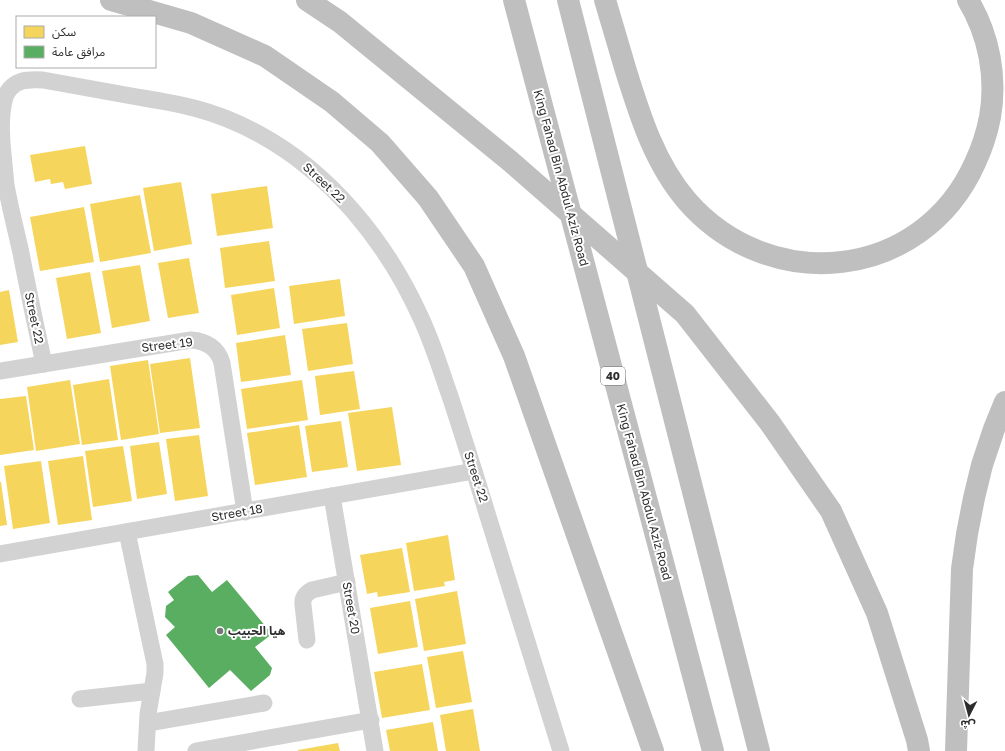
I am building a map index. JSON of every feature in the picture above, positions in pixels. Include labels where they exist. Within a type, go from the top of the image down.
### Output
[{"type":"highway","points":[[111,0],[191,23],[266,56],[332,102],[380,143],[428,198],[474,266],[514,356],[653,751]]},
{"type":"highway","points":[[307,0],[340,22],[510,161],[685,314],[770,423],[831,511],[877,613],[917,740],[919,751]]},
{"type":"highway","name":"King Fahad Bin Abdul Aziz Road","points":[[514,0],[713,751]]},
{"type":"highway","points":[[568,0],[759,751]]},
{"type":"highway","points":[[605,0],[642,122],[664,168],[686,200],[715,227],[748,247],[765,254],[784,259],[823,263],[843,262],[882,252],[918,233],[948,206],[960,191],[970,174],[989,125],[993,92],[990,56],[978,19],[968,0]]},
{"type":"highway","points":[[956,751],[962,569],[974,498],[982,464],[1005,402]]},
{"type":"street","name":"Street 22","points":[[44,364],[6,185],[0,129],[1,115],[2,104],[5,96],[14,85],[30,79],[168,102],[193,108],[211,113],[259,134],[290,153],[316,173],[355,213],[390,260],[421,316],[434,350],[474,471],[561,751]]},
{"type":"street","name":"Street 19","points":[[0,371],[191,340],[206,343],[212,347],[221,358],[245,512]]},
{"type":"street","name":"Street 18","points":[[0,554],[474,471]]},
{"type":"street","name":"Street 20","points":[[332,496],[371,720],[375,751]]},
{"type":"street","points":[[127,532],[155,664],[155,673],[149,706],[146,751]]},
{"type":"street","points":[[307,640],[303,605],[304,596],[307,592],[312,590],[347,582]]},
{"type":"street","points":[[80,699],[152,691]]},
{"type":"street","points":[[148,722],[264,702]]},
{"type":"street","points":[[196,751],[371,720]]},
{"type":"building: سكن","points":[[85,146],[92,184],[65,189],[63,182],[51,184],[50,179],[35,182],[30,155]]},
{"type":"building: سكن","points":[[181,182],[192,244],[154,251],[143,188]]},
{"type":"building: سكن","points":[[267,186],[273,228],[217,236],[211,194]]},
{"type":"building: سكن","points":[[140,195],[151,253],[100,262],[90,204]]},
{"type":"building: سكن","points":[[84,207],[94,262],[40,271],[30,217]]},
{"type":"building: سكن","points":[[269,241],[275,281],[225,288],[220,248]]},
{"type":"building: سكن","points":[[189,258],[199,313],[168,318],[158,263]]},
{"type":"building: سكن","points":[[140,265],[150,321],[112,328],[102,271]]},
{"type":"building: سكن","points":[[90,272],[101,333],[67,339],[56,278]]},
{"type":"building: سكن","points":[[340,279],[345,316],[294,324],[289,286]]},
{"type":"building: سكن","points":[[274,288],[280,328],[237,335],[231,295]]},
{"type":"building: سكن","points":[[9,290],[18,342],[0,345],[0,292]]},
{"type":"building: سكن","points":[[347,323],[353,364],[308,371],[302,329]]},
{"type":"building: سكن","points":[[285,335],[291,375],[241,382],[236,343]]},
{"type":"building: سكن","points":[[190,358],[200,428],[160,433],[150,364]]},
{"type":"building: سكن","points":[[148,360],[159,434],[121,440],[110,366]]},
{"type":"building: سكن","points":[[354,371],[360,409],[320,415],[315,376]]},
{"type":"building: سكن","points":[[109,379],[118,440],[82,445],[73,385]]},
{"type":"building: سكن","points":[[70,380],[80,444],[36,451],[27,387]]},
{"type":"building: سكن","points":[[302,380],[308,420],[247,429],[241,389]]},
{"type":"building: سكن","points":[[26,396],[34,450],[0,455],[0,399]]},
{"type":"building: سكن","points":[[392,407],[401,465],[357,471],[348,413]]},
{"type":"building: سكن","points":[[341,421],[348,467],[312,472],[305,426]]},
{"type":"building: سكن","points":[[299,425],[307,477],[255,485],[247,433]]},
{"type":"building: سكن","points":[[199,435],[208,496],[175,501],[166,439]]},
{"type":"building: سكن","points":[[159,442],[167,494],[137,499],[130,446]]},
{"type":"building: سكن","points":[[123,446],[132,501],[93,507],[85,451]]},
{"type":"building: سكن","points":[[83,456],[92,520],[58,525],[48,461]]},
{"type":"building: سكن","points":[[41,461],[50,523],[13,529],[4,466]]},
{"type":"building: سكن","points":[[0,482],[7,525],[0,526]]},
{"type":"building: سكن","points":[[448,535],[455,580],[444,582],[445,586],[414,591],[406,543]]},
{"type":"building: سكن","points":[[402,548],[410,592],[378,597],[377,592],[367,594],[360,555]]},
{"type":"building: سكن","points":[[457,591],[466,644],[424,651],[415,599]]},
{"type":"building: سكن","points":[[410,601],[418,647],[378,654],[370,608]]},
{"type":"building: سكن","points":[[463,651],[472,702],[436,708],[427,657]]},
{"type":"building: سكن","points":[[422,664],[430,710],[382,718],[374,672]]},
{"type":"building: سكن","points":[[473,709],[480,751],[446,751],[440,715]]},
{"type":"building: سكن","points":[[433,722],[438,751],[390,751],[386,730]]},
{"type":"building: سكن","points":[[338,743],[340,751],[298,751],[298,750]]},
{"type":"building: مرافق عامة","name":"هيا الحبيب","points":[[198,575],[212,592],[227,580],[272,634],[255,647],[272,668],[270,675],[251,691],[230,670],[209,688],[166,635],[175,627],[165,617],[166,606],[174,600],[168,592],[188,576]]},
{"type":"place","name":"هيا الحبيب","points":[[220,631]]}]
